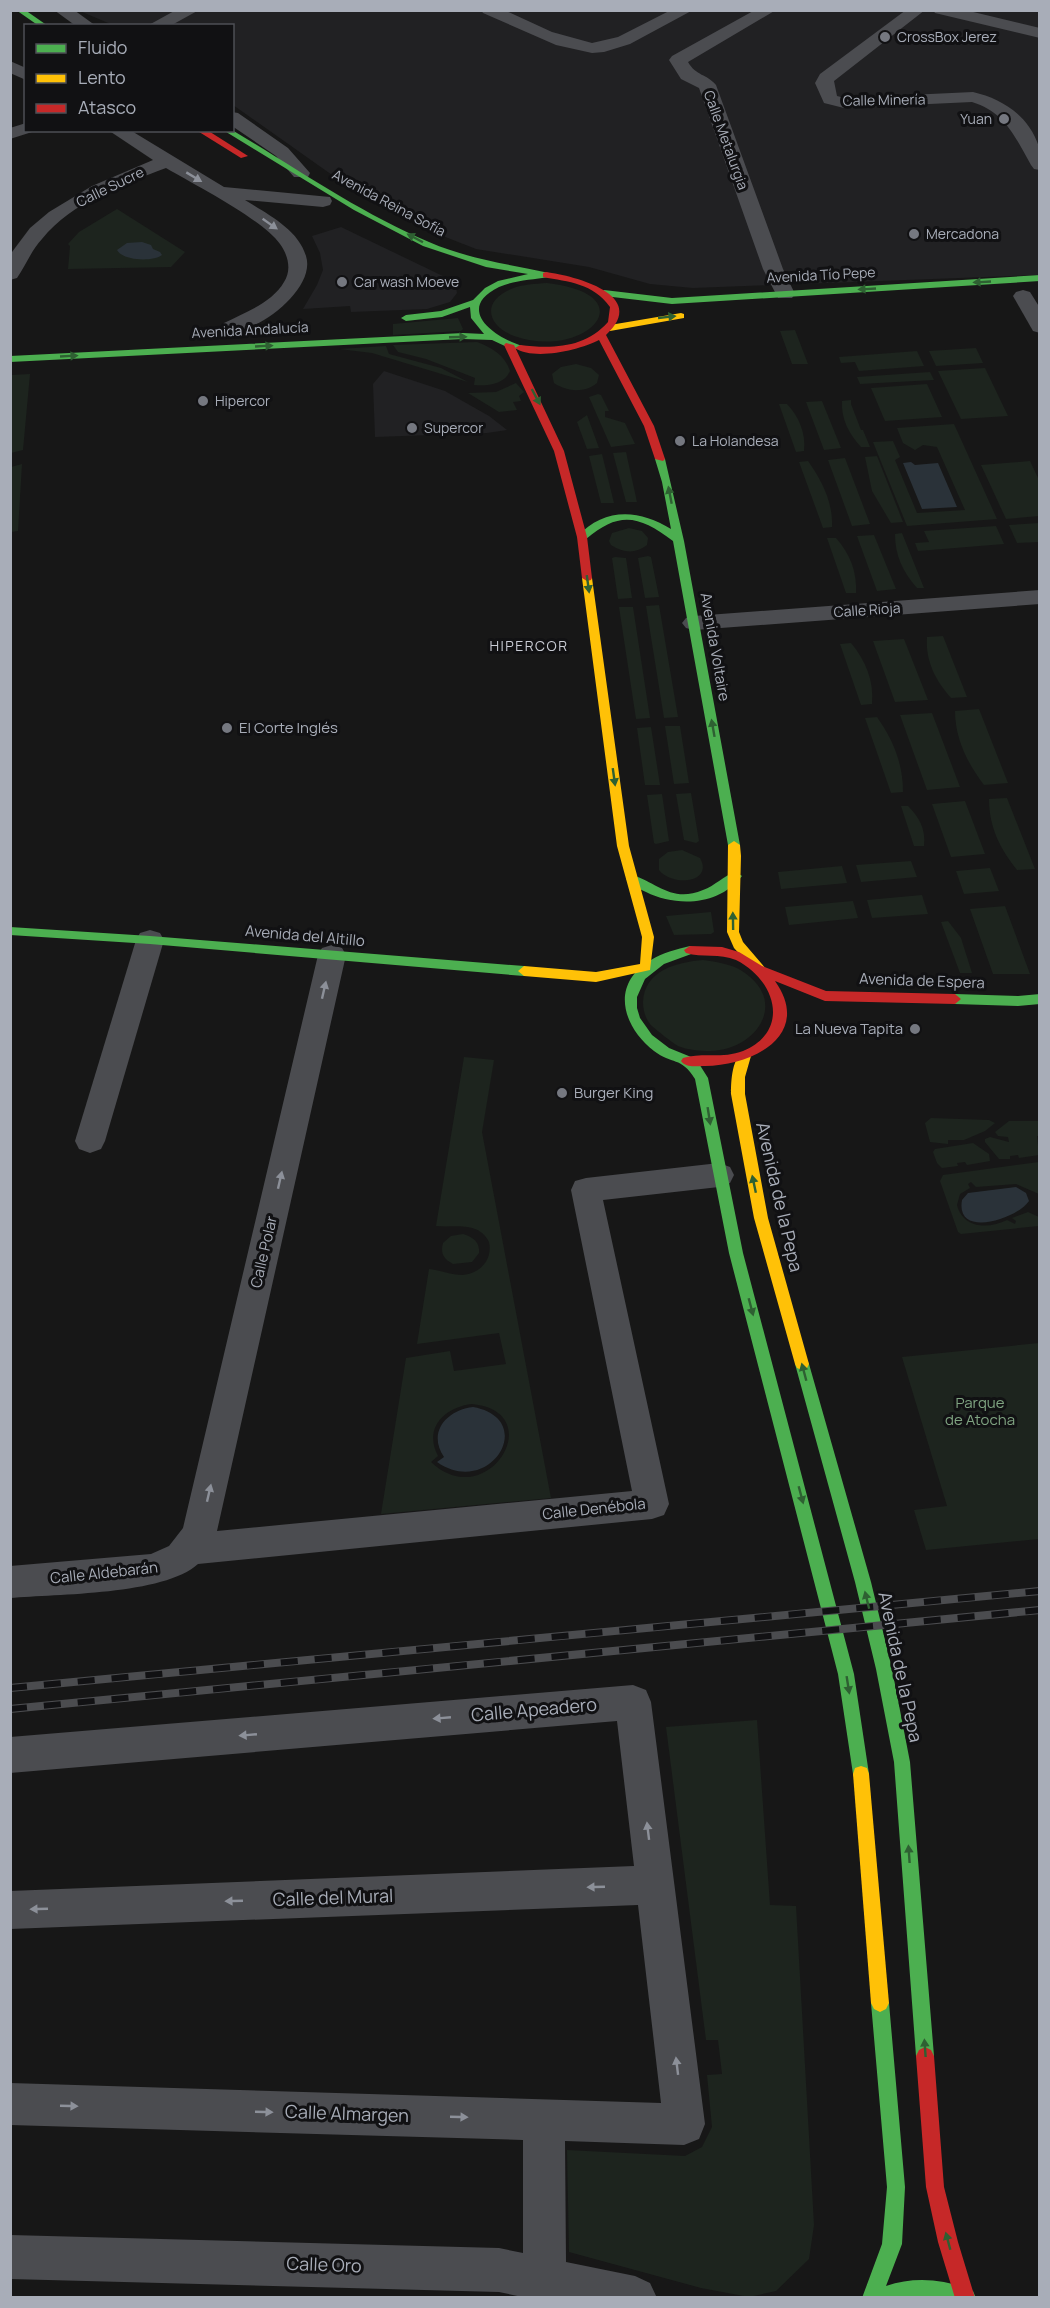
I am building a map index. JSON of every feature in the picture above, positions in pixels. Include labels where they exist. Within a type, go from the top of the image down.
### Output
[{"type":"main road","points":[[19,10],[42,24]]},
{"type":"main road","points":[[10,20],[24,28]]},
{"type":"main road","name":"Avenida Reina Sofía","points":[[203,132],[381,235],[433,262]]},
{"type":"main road","name":"Avenida Reina Sofía","points":[[230,132],[357,208],[426,244],[489,265],[569,278],[589,284],[604,292]]},
{"type":"main road","points":[[394,319],[446,315],[476,302],[487,291],[503,282],[546,275]]},
{"type":"main road","name":"Avenida Tío Pepe","points":[[604,292],[672,301],[1040,278]]},
{"type":"main road","points":[[473,286],[476,302],[474,314],[479,326],[491,337],[509,345],[532,350],[556,350],[578,346],[606,332],[660,318],[700,315]]},
{"type":"main road","points":[[604,292],[614,304],[616,316],[606,332]]},
{"type":"main road","name":"Avenida Andalucía","points":[[224,327],[267,325]]},
{"type":"main road","name":"Avenida Voltaire","points":[[606,332],[649,426],[668,483],[735,849],[736,876],[732,928],[737,942],[761,970]]},
{"type":"main road","name":"Avenida Andalucía","points":[[10,360],[464,336],[491,337]]},
{"type":"main road","points":[[509,345],[553,434],[565,471],[575,521],[582,537],[623,846],[648,937],[646,967]]},
{"type":"main road","points":[[582,537],[590,528],[608,518],[633,515],[654,520],[679,541]]},
{"type":"main road","points":[[632,879],[648,891],[668,899],[689,901],[708,895],[736,876]]},
{"type":"main road","name":"Avenida del Altillo","points":[[10,931],[150,940],[596,977],[646,967]]},
{"type":"main road","points":[[596,977],[620,995],[631,1021],[644,1039],[662,1052],[692,1062],[710,1064],[734,1061],[756,1052],[771,1038],[785,1019],[774,986],[761,970],[740,958],[716,951],[690,950],[674,954],[646,967],[620,995]]},
{"type":"main road","name":"Avenida de Espera","points":[[761,970],[825,996],[861,995],[1018,1001],[1040,999]]},
{"type":"main road","name":"Avenida de Espera","points":[[808,1005],[825,996]]},
{"type":"main road","name":"Avenida de Espera","points":[[1018,1001],[1040,1006]]},
{"type":"main road","name":"Avenida de la Pepa","points":[[745,1056],[738,1077],[738,1094],[761,1218],[863,1582],[884,1669],[902,1762],[935,2187],[948,2242],[966,2297]]},
{"type":"main road","points":[[692,1062],[701,1078],[706,1095],[719,1175],[736,1253],[846,1674],[860,1764],[896,2187],[892,2244],[872,2298]]},
{"type":"main road","points":[[879,2298],[900,2288],[933,2287],[966,2297]]},
{"type":"street","points":[[62,10],[85,24]]},
{"type":"street","points":[[159,24],[191,10]]},
{"type":"street","points":[[489,10],[576,46],[592,48],[615,43],[685,10]]},
{"type":"street","name":"Calle Metalurgia","points":[[768,10],[678,60],[687,75],[707,85],[773,269],[785,294]]},
{"type":"street","name":"Calle Minería","points":[[917,10],[826,78],[824,82],[830,99],[844,103],[973,98],[988,100],[1010,114],[1040,165]]},
{"type":"street","points":[[941,10],[1040,33]]},
{"type":"street","points":[[10,66],[24,74]]},
{"type":"street","points":[[234,118],[282,152],[301,173]]},
{"type":"street","points":[[120,132],[280,231],[290,243],[299,261],[298,273],[289,291],[266,309],[224,327]]},
{"type":"street","name":"Calle Sucre","points":[[10,273],[14,263],[28,244],[63,211],[113,183],[167,161]]},
{"type":"street","points":[[220,192],[323,201]]},
{"type":"street","points":[[1025,296],[1040,327]]},
{"type":"street","name":"Calle Rioja","points":[[695,630],[1040,597]]},
{"type":"street","name":"Calle Rioja","points":[[695,630],[1040,611]]},
{"type":"street","points":[[90,1141],[150,940]]},
{"type":"street","name":"Calle Polar","points":[[192,1548],[200,1531],[332,955]]},
{"type":"street","name":"Calle Denébola","points":[[192,1548],[652,1504],[586,1190],[719,1175]]},
{"type":"street","name":"Calle Aldebarán","points":[[10,1582],[151,1570],[174,1563],[192,1548]]},
{"type":"street","name":"Calle Apeadero","points":[[10,1755],[633,1702],[684,2124]]},
{"type":"street","name":"Calle del Mural","points":[[10,1910],[655,1885]]},
{"type":"street","name":"Calle Almargen","points":[[10,2104],[684,2124]]},
{"type":"street","points":[[544,2120],[545,2279]]},
{"type":"street","name":"Calle Oro","points":[[10,2256],[499,2270],[635,2298]]},
{"type":"shaded area","points":[[80,11],[1039,11],[1039,275],[693,288],[650,284],[589,267],[476,249],[420,227],[342,182],[234,106],[234,24],[111,24]]},
{"type":"shaded area","points":[[341,227],[447,278],[456,287],[457,293],[450,302],[427,309],[351,312],[350,306],[303,309],[323,270],[320,253],[312,236]]},
{"type":"shaded area","points":[[142,242],[151,245],[162,255],[152,259],[138,259],[120,254],[117,250],[127,243]]},
{"type":"shaded area","points":[[384,371],[445,391],[489,416],[507,430],[487,433],[375,437],[373,384]]},
{"type":"shaded area","points":[[911,462],[915,465],[938,463],[957,507],[922,509],[903,463]]},
{"type":"shaded area","points":[[1016,1187],[1026,1193],[1029,1201],[1012,1214],[988,1222],[977,1222],[968,1219],[962,1212],[962,1200],[968,1193]]},
{"type":"shaded area","points":[[473,1407],[493,1414],[503,1426],[505,1439],[500,1453],[489,1464],[474,1471],[456,1471],[437,1462],[444,1457],[439,1448],[439,1431],[442,1424],[455,1413]]},
{"type":"green space","points":[[117,209],[185,252],[171,267],[68,269],[70,246],[68,244],[79,232]]},
{"type":"green space","points":[[547,283],[578,290],[595,300],[600,312],[595,323],[582,333],[563,340],[540,341],[514,336],[498,326],[491,313],[495,300],[502,294],[520,286]]},
{"type":"green space","points":[[458,318],[463,329],[461,331],[393,335],[393,324]]},
{"type":"green space","points":[[795,330],[808,364],[792,364],[780,331]]},
{"type":"green space","points":[[477,342],[492,349],[505,360],[510,371],[504,379],[490,385],[474,385],[475,378],[426,359],[398,352],[393,345]]},
{"type":"green space","points":[[386,346],[389,354],[441,368],[468,382],[372,353],[339,349]]},
{"type":"green space","points":[[976,348],[983,363],[936,366],[929,351]]},
{"type":"green space","points":[[917,351],[924,366],[859,371],[855,362],[841,363],[839,357]]},
{"type":"green space","points":[[576,364],[591,368],[599,375],[597,383],[582,390],[576,390],[554,383],[552,374],[561,367]]},
{"type":"green space","points":[[985,368],[1008,416],[961,419],[938,371]]},
{"type":"green space","points":[[930,372],[934,380],[860,384],[857,377]]},
{"type":"green space","points":[[30,374],[23,450],[11,453],[11,375]]},
{"type":"green space","points":[[516,383],[524,392],[519,396],[521,401],[513,402],[517,410],[499,412],[468,393],[496,392]]},
{"type":"green space","points":[[927,384],[942,417],[885,421],[871,388]]},
{"type":"green space","points":[[601,395],[609,411],[605,411],[605,417],[625,423],[635,444],[611,447],[589,397]]},
{"type":"green space","points":[[851,400],[861,430],[870,447],[861,447],[847,426],[842,401]]},
{"type":"green space","points":[[822,401],[841,448],[824,450],[806,402]]},
{"type":"green space","points":[[779,404],[787,404],[795,414],[803,432],[804,451],[796,452]]},
{"type":"green space","points":[[587,415],[599,448],[587,449],[577,422]]},
{"type":"green space","points":[[954,424],[997,519],[907,526],[873,442],[893,441],[900,457],[895,460],[917,513],[965,510],[937,447],[923,445],[915,450],[903,443],[897,428]]},
{"type":"green space","points":[[626,452],[637,502],[626,502],[613,453]]},
{"type":"green space","points":[[602,454],[614,503],[601,503],[589,456]]},
{"type":"green space","points":[[877,456],[903,522],[891,523],[872,491],[865,457]]},
{"type":"green space","points":[[845,458],[870,524],[852,526],[828,460]]},
{"type":"green space","points":[[808,461],[826,492],[831,509],[832,527],[823,528],[799,462]]},
{"type":"green space","points":[[1030,461],[1039,480],[1039,516],[1006,519],[981,465]]},
{"type":"green space","points":[[22,464],[18,531],[11,532],[11,467]]},
{"type":"green space","points":[[1039,523],[1039,542],[1017,543],[1009,525]]},
{"type":"green space","points":[[996,526],[1004,544],[918,551],[915,543],[929,542],[924,531]]},
{"type":"green space","points":[[629,528],[642,531],[648,538],[647,545],[638,550],[629,551],[620,550],[611,545],[609,541],[612,533]]},
{"type":"green space","points":[[902,533],[924,588],[917,588],[901,563],[896,549],[895,534]]},
{"type":"green space","points":[[874,535],[896,589],[877,591],[857,536]]},
{"type":"green space","points":[[827,538],[836,538],[849,557],[854,570],[856,593],[846,593]]},
{"type":"green space","points":[[651,557],[659,597],[645,598],[638,558]]},
{"type":"green space","points":[[612,558],[626,558],[632,598],[618,599]]},
{"type":"green space","points":[[659,605],[678,717],[664,718],[646,606]]},
{"type":"green space","points":[[619,607],[633,607],[650,718],[636,719]]},
{"type":"green space","points":[[943,636],[967,697],[951,698],[933,670],[928,654],[927,637]]},
{"type":"green space","points":[[904,639],[928,700],[895,702],[873,641]]},
{"type":"green space","points":[[851,643],[868,672],[872,687],[872,704],[861,705],[840,644]]},
{"type":"green space","points":[[979,709],[1008,783],[984,785],[973,769],[960,741],[955,711]]},
{"type":"green space","points":[[932,713],[960,787],[927,790],[900,715]]},
{"type":"green space","points":[[877,717],[896,752],[903,781],[903,792],[891,793],[865,718]]},
{"type":"green space","points":[[665,726],[680,726],[689,783],[674,784]]},
{"type":"green space","points":[[651,727],[660,785],[645,785],[637,728]]},
{"type":"green space","points":[[691,793],[699,841],[696,843],[684,840],[676,794]]},
{"type":"green space","points":[[662,794],[669,841],[656,844],[647,795]]},
{"type":"green space","points":[[1007,798],[1035,869],[1017,870],[1005,854],[993,828],[989,799]]},
{"type":"green space","points":[[965,801],[985,854],[951,857],[932,804]]},
{"type":"green space","points":[[901,806],[908,806],[918,819],[923,829],[924,846],[914,846]]},
{"type":"green space","points":[[682,850],[700,858],[703,866],[701,873],[690,880],[673,879],[659,870],[659,859],[668,852]]},
{"type":"green space","points":[[911,861],[917,877],[861,882],[856,865]]},
{"type":"green space","points":[[842,866],[847,883],[781,889],[778,872]]},
{"type":"green space","points":[[990,868],[999,891],[964,894],[956,871]]},
{"type":"green space","points":[[922,895],[928,914],[872,918],[867,900]]},
{"type":"green space","points":[[853,901],[858,918],[789,925],[785,907]]},
{"type":"green space","points":[[1005,906],[1030,974],[993,974],[970,909]]},
{"type":"green space","points":[[711,912],[714,932],[711,934],[674,935],[666,916]]},
{"type":"green space","points":[[948,921],[961,938],[972,973],[960,973],[941,922]]},
{"type":"green space","points":[[703,960],[729,965],[742,971],[756,983],[764,996],[765,1010],[761,1022],[753,1033],[727,1049],[702,1051],[678,1046],[651,1025],[644,1012],[645,991],[649,982],[656,975],[673,966]]},
{"type":"green space","points":[[464,1057],[494,1060],[482,1132],[551,1498],[381,1514],[406,1358],[450,1351],[454,1371],[506,1364],[499,1333],[417,1344],[429,1269],[458,1275],[474,1272],[480,1269],[487,1260],[490,1248],[484,1235],[473,1228],[436,1226]],"holes":[[[472,1404],[495,1411],[507,1424],[509,1440],[502,1456],[489,1469],[472,1476],[452,1475],[431,1462],[438,1456],[434,1446],[435,1428],[445,1414],[453,1409]]]},
{"type":"green space","points":[[931,1118],[989,1120],[995,1123],[985,1131],[964,1140],[948,1140],[948,1144],[930,1142],[925,1123]]},
{"type":"green space","points":[[1009,1121],[1039,1121],[1039,1136],[1037,1136],[1039,1155],[1019,1158],[1018,1155],[1010,1156],[1010,1159],[999,1159],[985,1139],[990,1137],[1009,1142],[1008,1137],[998,1136],[995,1132]]},
{"type":"green space","points":[[973,1143],[989,1154],[990,1161],[967,1165],[965,1162],[957,1163],[958,1166],[942,1168],[937,1163],[933,1152],[935,1149]]},
{"type":"green space","points":[[1039,1162],[1039,1194],[1016,1184],[976,1187],[971,1182],[968,1184],[970,1188],[960,1194],[957,1205],[965,1219],[978,1225],[992,1225],[1007,1220],[1015,1224],[1016,1221],[1012,1218],[1028,1212],[1039,1217],[1039,1226],[961,1234],[958,1232],[940,1181],[943,1175]]},
{"type":"green space","points":[[463,1234],[475,1240],[479,1253],[472,1262],[453,1264],[444,1256],[443,1243],[451,1236]]},
{"type":"green space","name":"Parque de Atocha","points":[[1039,1343],[1039,1539],[926,1550],[914,1510],[947,1506],[902,1357]]},
{"type":"green space","points":[[757,1720],[770,1905],[796,1906],[814,2225],[809,2259],[776,2291],[749,2297],[701,2288],[569,2252],[567,2150],[685,2156],[702,2147],[712,2127],[707,2075],[722,2074],[718,2040],[706,2040],[666,1727]]},
{"type":"railway","points":[[10,1688],[1040,1591]]},
{"type":"railway","points":[[10,1709],[1040,1610]]},
{"type":"traffic: fast","points":[[19,10],[42,24]]},
{"type":"traffic: fast","points":[[230,132],[357,208],[426,244],[489,265],[546,275]]},
{"type":"traffic: fast","points":[[520,348],[489,334],[475,318],[474,308],[478,299],[494,286],[516,279],[546,275]]},
{"type":"traffic: fast","points":[[604,293],[672,301],[1040,278]]},
{"type":"traffic: fast","points":[[406,318],[442,314],[476,302]]},
{"type":"traffic: fast","points":[[10,359],[463,336],[491,337]]},
{"type":"traffic: fast","points":[[660,459],[667,482],[734,845]]},
{"type":"traffic: fast","points":[[582,537],[607,520],[619,516],[630,516],[642,518],[654,524],[679,541]]},
{"type":"traffic: fast","points":[[632,879],[660,894],[685,899],[709,893],[736,876]]},
{"type":"traffic: fast","points":[[10,931],[150,940],[524,971]]},
{"type":"traffic: fast","points":[[688,1061],[665,1052],[648,1038],[634,1018],[630,1008],[630,997],[640,976],[651,966],[690,950]]},
{"type":"traffic: fast","points":[[955,999],[1018,1001],[1040,999]]},
{"type":"traffic: fast","points":[[691,1062],[701,1078],[706,1095],[719,1175],[736,1253],[846,1674],[861,1774]]},
{"type":"traffic: fast","points":[[802,1364],[863,1582],[884,1669],[902,1762],[925,2056]]},
{"type":"traffic: fast","points":[[872,2298],[892,2244],[896,2187],[880,2003]]},
{"type":"traffic: fast","points":[[879,2298],[901,2291],[922,2289],[966,2298]]},
{"type":"traffic: slow","points":[[610,328],[681,316]]},
{"type":"traffic: slow","points":[[587,578],[623,846],[648,937],[646,967]]},
{"type":"traffic: slow","points":[[734,845],[733,932],[738,945],[761,970]]},
{"type":"traffic: slow","points":[[524,971],[596,977],[646,967]]},
{"type":"traffic: slow","points":[[745,1056],[738,1077],[738,1094],[761,1218],[802,1364]]},
{"type":"traffic: slow","points":[[861,1774],[880,2003]]},
{"type":"traffic: jam","points":[[203,132],[244,156]]},
{"type":"traffic: jam","points":[[520,348],[532,350],[571,348],[594,339],[605,332],[613,322],[614,307],[601,292],[575,280],[546,275]]},
{"type":"traffic: jam","points":[[601,335],[649,426],[660,459]]},
{"type":"traffic: jam","points":[[509,345],[559,451],[582,537],[587,578]]},
{"type":"traffic: jam","points":[[688,1061],[731,1060],[747,1055],[769,1040],[777,1028],[780,1015],[779,1001],[773,988],[754,965],[728,953],[690,950]]},
{"type":"traffic: jam","points":[[761,970],[825,996],[955,999]]},
{"type":"traffic: jam","points":[[925,2056],[935,2187],[948,2242],[965,2297]]},
{"type":"place","name":"CrossBox Jerez","points":[[885,37]]},
{"type":"place","name":"Yuan","points":[[1004,119]]},
{"type":"place","name":"Mercadona","points":[[914,234]]},
{"type":"place","name":"Car wash Moeve","points":[[342,282]]},
{"type":"place","name":"Hipercor","points":[[203,401]]},
{"type":"place","name":"Supercor","points":[[412,428]]},
{"type":"place","name":"La Holandesa","points":[[680,441]]},
{"type":"place","name":"El Corte Inglés","points":[[227,728]]},
{"type":"place","name":"La Nueva Tapita","points":[[915,1029]]},
{"type":"place","name":"Burger King","points":[[562,1093]]},
{"type":"district","name":"HIPERCOR","points":[[529,646]]}]
